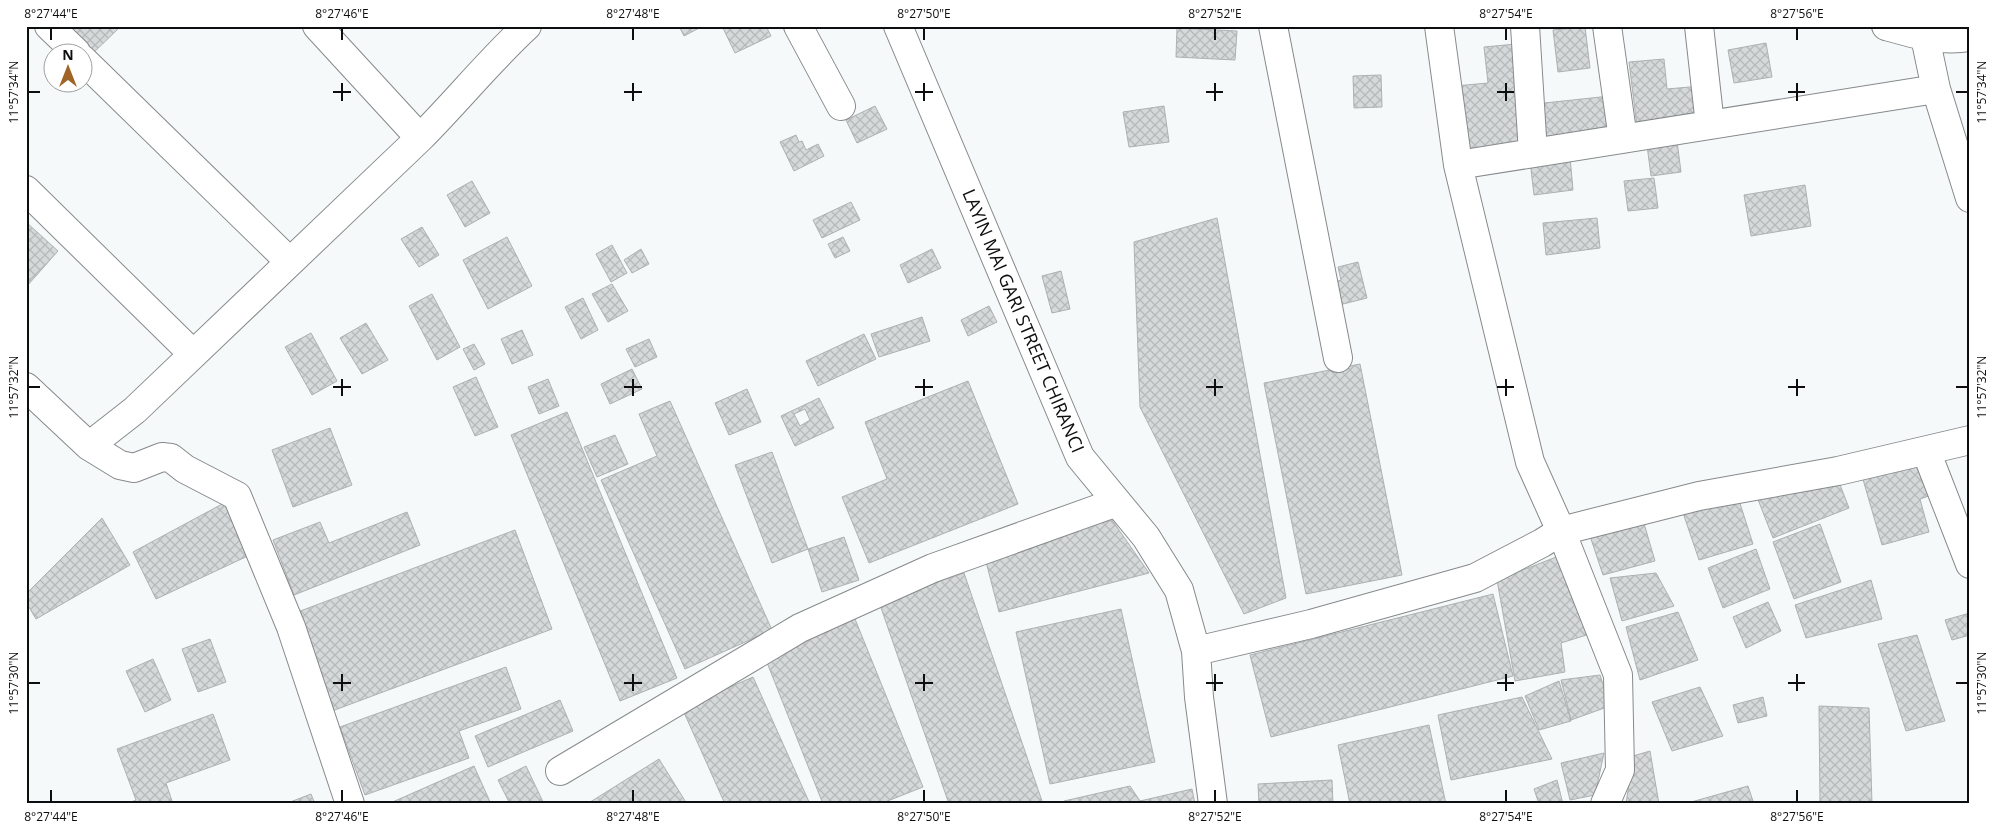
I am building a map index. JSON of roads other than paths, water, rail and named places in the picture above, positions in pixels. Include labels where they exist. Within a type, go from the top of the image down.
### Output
[{"type":"street","points":[[49,26],[66,42]]},
{"type":"street","points":[[317,26],[420,138]]},
{"type":"street","points":[[798,26],[841,106]]},
{"type":"street","name":"LAYIN MAI GARI STREET CHIRANCI","points":[[898,26],[1080,457],[1146,537],[1179,590],[1196,651],[1199,697],[1213,804]]},
{"type":"street","points":[[1273,26],[1338,358]]},
{"type":"street","points":[[1439,26],[1458,166],[1530,462],[1561,531],[1618,675],[1620,770],[1605,804]]},
{"type":"street","points":[[1525,26],[1533,153]]},
{"type":"street","points":[[1607,26],[1624,139]]},
{"type":"street","points":[[1699,26],[1710,125]]},
{"type":"street","points":[[1886,26],[1925,37],[1959,34]]},
{"type":"street","points":[[89,446],[135,410],[420,138],[449,109],[510,32]]},
{"type":"street","points":[[1925,37],[1936,89],[1970,198]]},
{"type":"street","points":[[92,69],[290,262]]},
{"type":"street","points":[[1458,166],[1936,89]]},
{"type":"street","points":[[26,190],[194,354]]},
{"type":"street","points":[[26,387],[89,446],[120,465],[134,468],[162,457],[171,458],[185,469],[238,496],[291,627],[350,804]]},
{"type":"street","points":[[1196,651],[1311,624],[1475,578],[1561,531],[1699,496],[1838,471],[1970,440]]},
{"type":"street","points":[[1926,450],[1970,564]]},
{"type":"street","points":[[560,771],[800,628],[933,568],[1117,502]]}]
